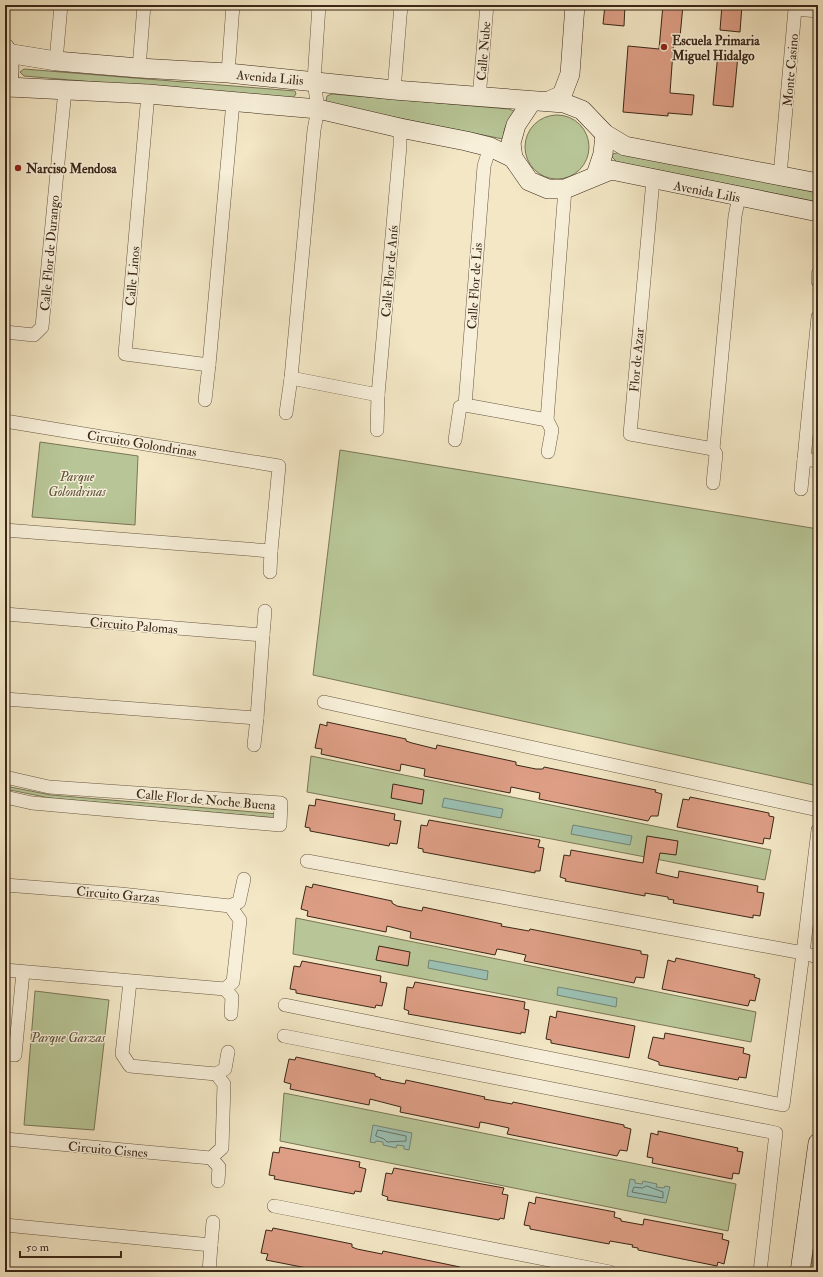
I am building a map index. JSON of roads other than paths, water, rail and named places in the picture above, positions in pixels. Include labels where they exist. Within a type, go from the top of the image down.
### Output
[{"type":"main road","points":[[575,5],[570,74],[574,95],[582,110],[605,134],[625,146],[818,183]]},
{"type":"main road","name":"Avenida Lilis","points":[[6,50],[56,60],[139,68],[314,81],[479,98],[540,101]]},
{"type":"main road","points":[[6,50],[10,70],[6,88],[148,94],[318,110],[400,137],[466,141],[490,147],[513,158]]},
{"type":"main road","points":[[570,74],[562,95],[540,101],[516,125],[511,143],[513,158],[529,181],[548,189],[565,189],[596,175],[603,154],[605,134]]},
{"type":"main road","points":[[540,101],[564,103],[582,110]]},
{"type":"main road","name":"Avenida Lilis","points":[[596,175],[610,170],[653,180],[818,212]]},
{"type":"main road","points":[[800,1272],[818,1143]]},
{"type":"street","points":[[56,60],[61,5]]},
{"type":"street","points":[[139,68],[144,5]]},
{"type":"street","points":[[228,74],[233,5]]},
{"type":"street","points":[[286,413],[291,378],[314,130],[318,110],[314,81],[319,5]]},
{"type":"street","points":[[394,90],[401,5]]},
{"type":"street","name":"Calle Nube","points":[[479,98],[487,5]]},
{"type":"street","name":"Monte Casino","points":[[780,175],[795,9],[818,11]]},
{"type":"street","name":"Calle Flor de Durango","points":[[5,332],[34,335],[42,327],[65,90]]},
{"type":"street","name":"Calle Linos","points":[[148,94],[125,354],[208,365]]},
{"type":"street","points":[[205,400],[233,102]]},
{"type":"street","name":"Calle Flor de Anís","points":[[377,430],[378,395],[400,137]]},
{"type":"street","name":"Calle Flor de Lis","points":[[455,440],[460,407],[465,405],[484,166],[490,147]]},
{"type":"street","name":"Flor de Azar","points":[[653,180],[630,434],[713,449]]},
{"type":"street","points":[[548,452],[552,430],[547,420],[565,189]]},
{"type":"street","points":[[712,483],[716,454],[713,449],[735,216],[739,197]]},
{"type":"street","points":[[818,274],[818,282]]},
{"type":"street","points":[[801,490],[818,317]]},
{"type":"street","points":[[291,378],[378,395]]},
{"type":"street","points":[[465,405],[547,420]]},
{"type":"street","name":"Circuito Golondrinas","points":[[5,420],[280,459],[270,572]]},
{"type":"street","points":[[804,460],[818,461]]},
{"type":"street","points":[[5,530],[271,551]]},
{"type":"street","points":[[254,745],[266,611]]},
{"type":"street","name":"Circuito Palomas","points":[[5,614],[263,635]]},
{"type":"street","points":[[5,699],[257,718]]},
{"type":"street","points":[[324,702],[818,810]]},
{"type":"street","name":"Calle Flor de Noche Buena","points":[[5,777],[49,787],[281,803],[280,825],[32,803],[5,797]]},
{"type":"street","points":[[285,1005],[783,1104],[818,830]]},
{"type":"street","points":[[307,861],[818,957]]},
{"type":"street","points":[[225,989],[233,982],[240,920],[230,906],[239,902],[244,879]]},
{"type":"street","name":"Circuito Garzas","points":[[5,885],[121,894],[230,906]]},
{"type":"street","points":[[5,970],[130,982],[225,989],[232,996],[231,1014]]},
{"type":"street","points":[[10,1055],[23,972]]},
{"type":"street","points":[[130,982],[122,1054],[130,1066],[216,1074],[225,1070],[228,1052]]},
{"type":"street","points":[[284,1036],[776,1133],[760,1272]]},
{"type":"street","points":[[216,1074],[224,1084],[222,1148],[211,1158],[219,1167],[218,1181]]},
{"type":"street","name":"Circuito Cisnes","points":[[5,1139],[211,1158]]},
{"type":"street","points":[[274,1206],[610,1272]]},
{"type":"street","points":[[209,1272],[213,1222]]},
{"type":"street","points":[[5,1225],[211,1245]]},
{"type":"water","points":[[444,798],[503,809],[501,818],[442,807]]},
{"type":"water","points":[[573,825],[632,836],[630,845],[571,834]]},
{"type":"water","points":[[429,960],[488,971],[487,980],[428,968]]},
{"type":"water","points":[[558,987],[617,998],[616,1007],[557,995]]},
{"type":"water","points":[[373,1125],[412,1133],[409,1150],[404,1149],[404,1146],[397,1145],[396,1148],[383,1145],[383,1142],[370,1142]]},
{"type":"water","points":[[630,1179],[635,1180],[635,1183],[642,1184],[643,1181],[657,1184],[656,1187],[670,1187],[666,1203],[627,1196]]},
{"type":"place","name":"Escuela Primaria Miguel Hidalgo","points":[[664,47]]},
{"type":"place","name":"Narciso Mendosa","points":[[18,168]]},
{"type":"park label","name":"Parque Golondrinas","points":[[77,484]]},
{"type":"park label","name":"Parque Garzas","points":[[68,1037]]}]
